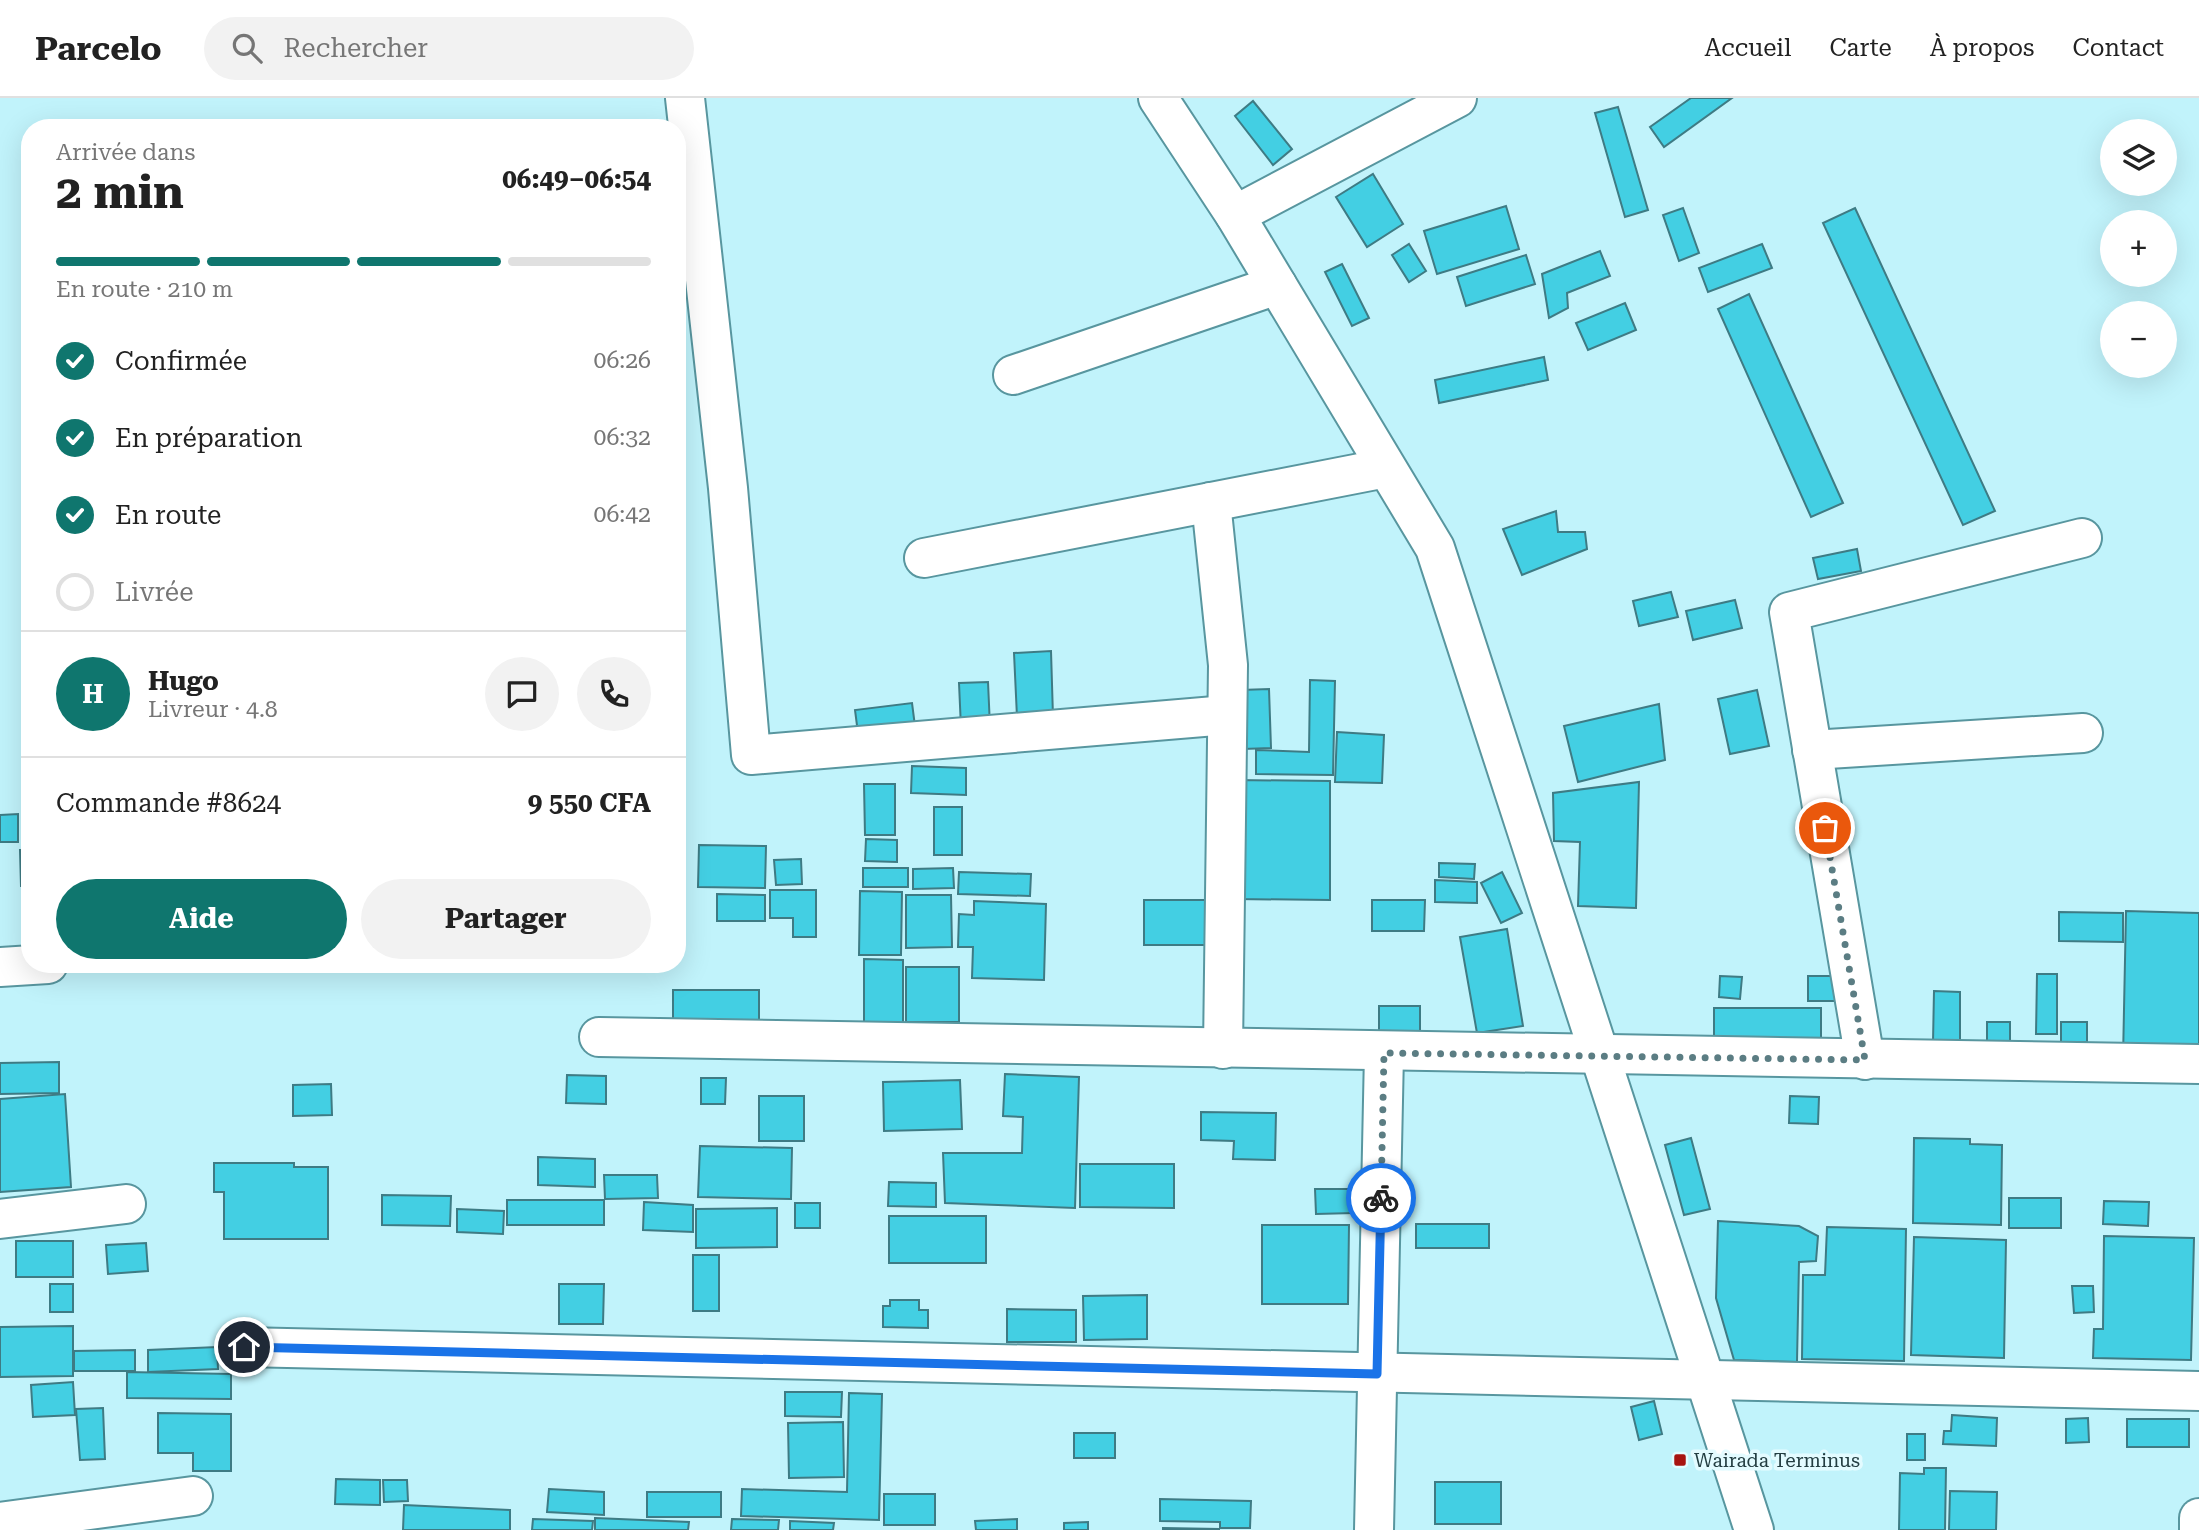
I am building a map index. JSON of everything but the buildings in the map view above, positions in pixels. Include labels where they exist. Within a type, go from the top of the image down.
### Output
[{"type":"street","points":[[685,98],[728,488],[751,755],[1227,715]]},
{"type":"street","points":[[1158,98],[1234,215],[1435,548],[1754,1530]]},
{"type":"street","points":[[1234,215],[1457,98]]},
{"type":"street","points":[[1013,376],[1277,285]]},
{"type":"street","points":[[924,558],[1386,468]]},
{"type":"street","points":[[1211,502],[1228,665],[1223,1049]]},
{"type":"street","points":[[1865,1060],[1788,612],[2082,538]]},
{"type":"street","points":[[1812,751],[2082,733]]},
{"type":"street","points":[[0,967],[21,966]]},
{"type":"street","points":[[599,1037],[1384,1053],[2199,1064]]},
{"type":"street","points":[[1374,1530],[1384,1053]]},
{"type":"street","points":[[0,1219],[126,1204]]},
{"type":"street","points":[[244,1347],[2199,1391]]},
{"type":"street","points":[[0,1522],[193,1496]]},
{"type":"street","points":[[2199,1517],[2199,1530]]},
{"type":"way so far","points":[[1381,1198],[1384,1053],[1865,1060],[1825,828]]},
{"type":"place","name":"Wairada Terminus","points":[[1680,1460]]},
{"type":"route","points":[[244,1347],[1377,1374],[1381,1198]]}]
